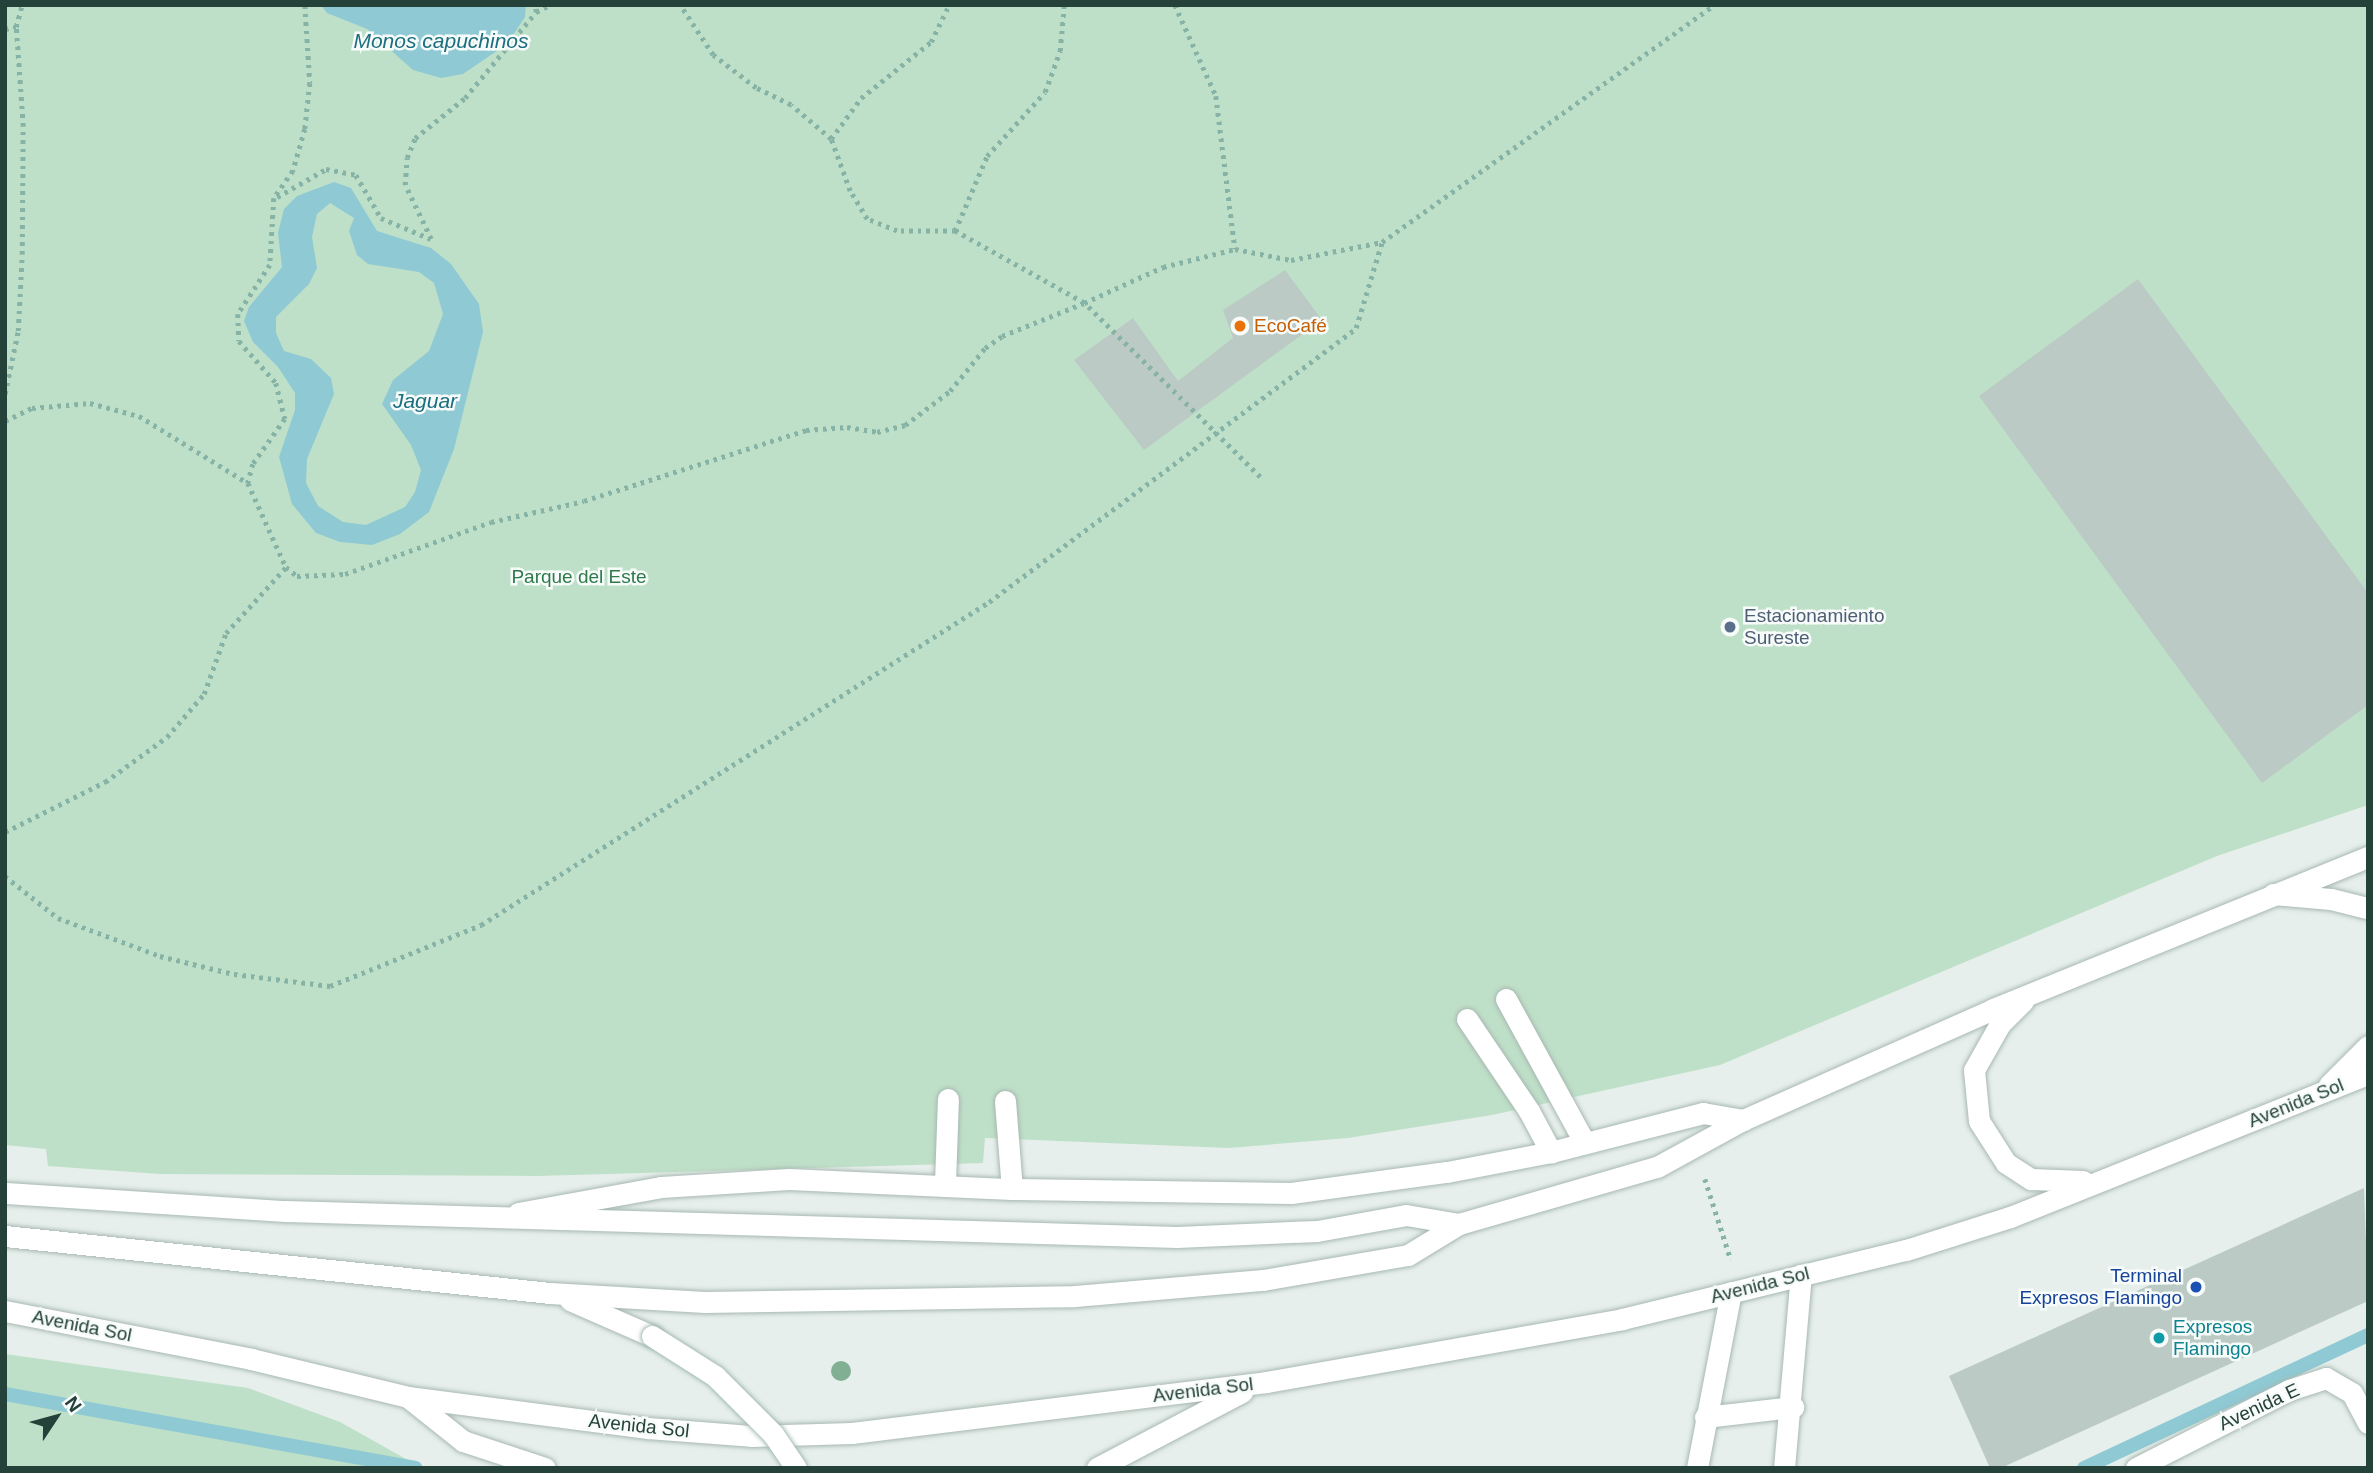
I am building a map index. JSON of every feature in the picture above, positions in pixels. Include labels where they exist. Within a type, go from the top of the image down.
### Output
[{"type":"main road","points":[[5,1236],[550,1293],[705,1302],[1075,1296],[1263,1280],[1408,1255],[1460,1224],[1657,1167],[1743,1120],[2031,994],[2268,894],[2368,857]]},
{"type":"main road","points":[[2268,894],[2331,899],[2368,908]]},
{"type":"main road","points":[[2031,994],[2000,1024],[1974,1070],[1979,1121],[2006,1163],[2031,1178],[2099,1180]]},
{"type":"main road","points":[[1506,999],[1585,1143]]},
{"type":"main road","points":[[1467,1019],[1529,1111],[1551,1152]]},
{"type":"main road","points":[[2322,1091],[2368,1046]]},
{"type":"main road","name":"Avenida Sol","points":[[5,1311],[251,1359],[408,1397],[649,1428],[751,1436],[852,1433],[1266,1382],[1622,1319],[1906,1251],[2010,1217],[2368,1074]]},
{"type":"main road","points":[[945,1183],[948,1099]]},
{"type":"main road","points":[[1005,1101],[1012,1189]]},
{"type":"main road","points":[[501,1216],[673,1186],[789,1179],[945,1183],[1012,1189],[1291,1193],[1447,1172],[1551,1152],[1703,1113],[1743,1120]]},
{"type":"main road","points":[[5,1193],[286,1211],[1177,1237],[1317,1231],[1406,1215],[1460,1224]]},
{"type":"main road","points":[[1784,1468],[1793,1407],[1801,1275]]},
{"type":"main road","points":[[1697,1468],[1704,1417],[1731,1292]]},
{"type":"main road","points":[[550,1293],[652,1336],[715,1376],[773,1434],[796,1468]]},
{"type":"main road","name":"Avenida E","points":[[2136,1468],[2289,1390],[2326,1378],[2360,1389],[2368,1423]]},
{"type":"main road","points":[[1097,1468],[1206,1408],[1266,1382]]},
{"type":"main road","points":[[408,1397],[463,1441],[545,1468]]},
{"type":"main road","points":[[1704,1417],[1793,1407]]},
{"type":"path","points":[[5,394],[18,331],[22,254],[23,125],[16,27],[22,5]]},
{"type":"path","points":[[248,482],[253,464],[285,419],[276,383],[239,341],[238,314],[270,265],[275,198],[293,171],[309,104],[305,5]]},
{"type":"path","points":[[535,5],[536,12]]},
{"type":"path","points":[[275,198],[326,169],[356,175],[381,218],[431,239],[405,185],[407,158],[415,138],[465,97],[536,12],[550,5]]},
{"type":"path","points":[[680,5],[713,55],[756,88],[790,105],[831,139],[867,219],[897,231],[955,231],[1084,303],[1260,477]]},
{"type":"path","points":[[831,139],[862,98],[931,42],[949,5]]},
{"type":"path","points":[[955,231],[986,156],[1045,92],[1060,51],[1065,5]]},
{"type":"path","points":[[1175,5],[1216,96],[1230,186],[1234,249]]},
{"type":"path","points":[[5,422],[32,408],[90,403],[139,416],[248,482],[286,568],[297,576],[345,575],[491,522],[584,501],[806,430],[847,426],[877,432],[905,425],[950,391],[985,348],[1002,336],[1163,267],[1234,249],[1291,260],[1382,242],[1714,5]]},
{"type":"path","points":[[5,29],[16,27]]},
{"type":"path","points":[[5,876],[58,918],[160,956],[233,974],[330,986],[481,925],[989,602],[1356,328],[1382,242]]},
{"type":"path","points":[[5,832],[104,782],[167,737],[204,694],[226,633],[286,568]]},
{"type":"path","points":[[1703,1172],[1732,1261]]},
{"type":"green space","name":"Parque del Este","points":[[5,5],[2368,5],[2368,805],[2217,856],[1720,1065],[1492,1115],[1348,1138],[1229,1148],[985,1138],[983,1163],[538,1176],[160,1174],[48,1166],[46,1149],[5,1145]]},
{"type":"green space","points":[[5,1354],[248,1388],[340,1422],[422,1468],[5,1468]]},
{"type":"water","name":"Monos capuchinos","points":[[321,5],[526,5],[525,17],[507,44],[463,74],[441,78],[413,70],[367,29],[327,13]]},
{"type":"water","name":"Jaguar","points":[[334,182],[351,188],[377,231],[431,248],[451,264],[479,304],[483,332],[454,449],[429,512],[400,534],[372,545],[340,542],[316,533],[292,504],[279,457],[295,410],[295,393],[278,367],[253,342],[244,321],[249,307],[282,267],[278,233],[284,209],[297,196]],"holes":[[[330,203],[354,218],[349,231],[357,255],[368,264],[419,272],[434,283],[443,314],[429,351],[393,380],[382,404],[411,445],[421,470],[415,492],[405,507],[366,525],[343,522],[318,506],[306,483],[307,459],[334,394],[331,378],[311,359],[284,351],[276,333],[276,317],[309,284],[317,268],[312,237],[317,214]]]},
{"type":"building","points":[[1285,270],[1322,320],[1144,450],[1074,360],[1133,318],[1178,381],[1233,338],[1223,310]]},
{"type":"building","points":[[2138,279],[2368,593],[2368,705],[2262,783],[1979,396]]},
{"type":"building","name":"Expresos Flamingo","points":[[2364,1188],[2368,1301],[2001,1468],[1990,1468],[1949,1376]]},
{"type":"waterway","points":[[2084,1468],[2368,1335]]},
{"type":"waterway","points":[[5,1394],[415,1468]]},
{"type":"place","name":"EcoCafé","points":[[1240,326]]},
{"type":"place","name":"Estacionamiento Sureste","points":[[1730,627]]},
{"type":"place","name":"Terminal Expresos Flamingo","points":[[2196,1287]]},
{"type":"place","name":"Expresos Flamingo","points":[[2159,1338]]}]
